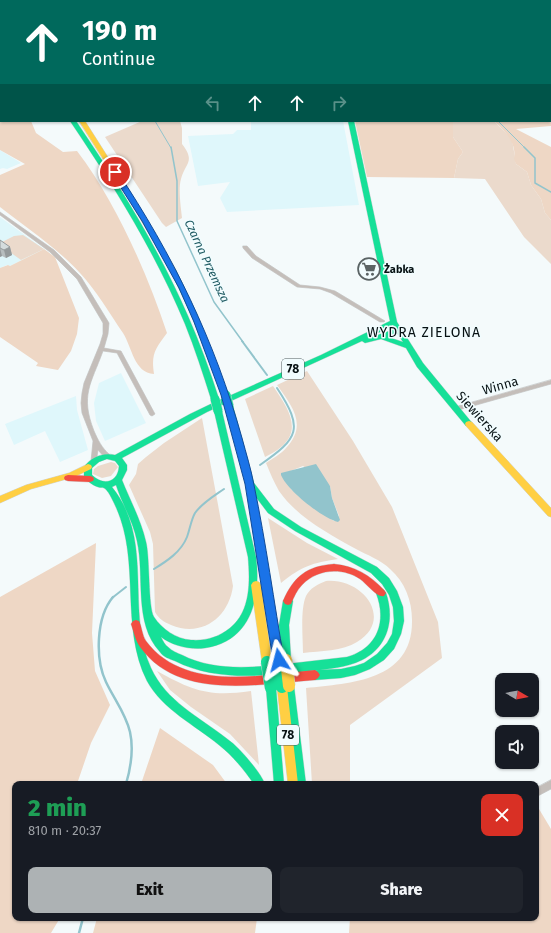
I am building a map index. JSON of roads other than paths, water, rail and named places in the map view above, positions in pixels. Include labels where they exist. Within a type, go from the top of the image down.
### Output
[{"type":"main road","name":"78","points":[[74,122],[88,137],[146,221],[182,288],[230,396],[229,406],[250,484],[282,660],[286,686],[293,781]]},
{"type":"main road","name":"78","points":[[82,122],[88,137],[132,212],[164,271],[186,317],[215,405],[246,527],[254,570],[267,662],[279,781]]},
{"type":"main road","name":"Siewierska","points":[[351,122],[396,326],[406,346],[428,377],[455,409],[551,514]]},
{"type":"main road","points":[[381,337],[396,326]]},
{"type":"main road","points":[[353,344],[396,326]]},
{"type":"main road","name":"78","points":[[91,464],[148,442],[175,425],[230,396],[353,344],[381,337]]},
{"type":"main road","points":[[381,337],[393,340],[406,346]]},
{"type":"main road","name":"78","points":[[118,480],[122,475],[124,465],[148,442]]},
{"type":"main road","points":[[112,457],[122,462],[124,465]]},
{"type":"main road","points":[[0,500],[30,487],[57,479],[91,464]]},
{"type":"main road","points":[[91,464],[87,472],[90,479],[95,483],[105,484],[118,480],[133,513],[142,544],[149,618],[155,638],[166,653],[184,662],[220,670],[254,671],[345,662],[355,659],[371,649],[382,635],[386,622],[384,601],[375,586],[362,575],[346,569],[325,569],[312,572],[301,578],[292,590],[286,607],[282,660]]},
{"type":"main road","points":[[57,479],[90,479]]},
{"type":"main road","points":[[105,484],[115,496],[128,530],[134,580],[136,624],[141,653],[153,682],[167,698],[196,723],[221,740],[237,754],[258,781]]},
{"type":"main road","points":[[136,624],[143,643],[159,661],[184,674],[217,680],[261,681],[358,670],[376,661],[391,647],[399,630],[400,612],[395,594],[384,578],[369,566],[284,522],[271,511],[250,484]]},
{"type":"main road","points":[[149,618],[162,633],[181,644],[205,644],[221,640],[233,632],[247,614],[251,599],[254,570]]},
{"type":"main road","points":[[286,686],[300,781]]},
{"type":"street","points":[[0,213],[52,251],[80,278],[106,323],[106,331],[102,349],[84,398],[86,416],[94,440],[91,464]]},
{"type":"street","points":[[245,248],[254,257],[299,286],[320,288],[333,292],[382,321]]},
{"type":"street","points":[[102,349],[119,352],[152,414]]},
{"type":"street","name":"Winna","points":[[455,409],[551,382]]},
{"type":"street","points":[[94,440],[112,457]]},
{"type":"street","points":[[539,791],[551,784]]},
{"type":"water","points":[[316,464],[330,486],[332,498],[340,520],[338,522],[323,515],[306,503],[290,488],[281,475],[281,473]]},
{"type":"waterway","name":"Czarna Przemsza","points":[[156,122],[171,148]]},
{"type":"waterway","points":[[499,122],[535,158],[535,183],[551,192]]},
{"type":"waterway","name":"Czarna Przemsza","points":[[171,147],[177,181],[177,221],[214,302],[243,342]]},
{"type":"waterway","name":"Czarna Przemsza","points":[[242,341],[267,375]]},
{"type":"waterway","name":"Czarna Przemsza","points":[[260,465],[283,447],[290,440],[293,432],[294,423],[291,414],[286,402],[277,388]]},
{"type":"waterway","name":"Czarna Przemsza","points":[[154,569],[169,559],[181,547],[187,537],[195,513],[198,509],[224,489]]},
{"type":"waterway","name":"Czarna Przemsza","points":[[113,598],[126,587]]},
{"type":"waterway","name":"Czarna Przemsza","points":[[113,598],[107,605],[103,615],[100,627],[99,650],[102,673],[123,713],[130,732],[132,745],[127,781]]},
{"type":"waterway","name":"Czarna Przemsza","points":[[79,933],[82,921]]},
{"type":"place","name":"Żabka","points":[[369,269]]},
{"type":"district","name":"WYDRA ZIELONA","points":[[424,332]]}]
